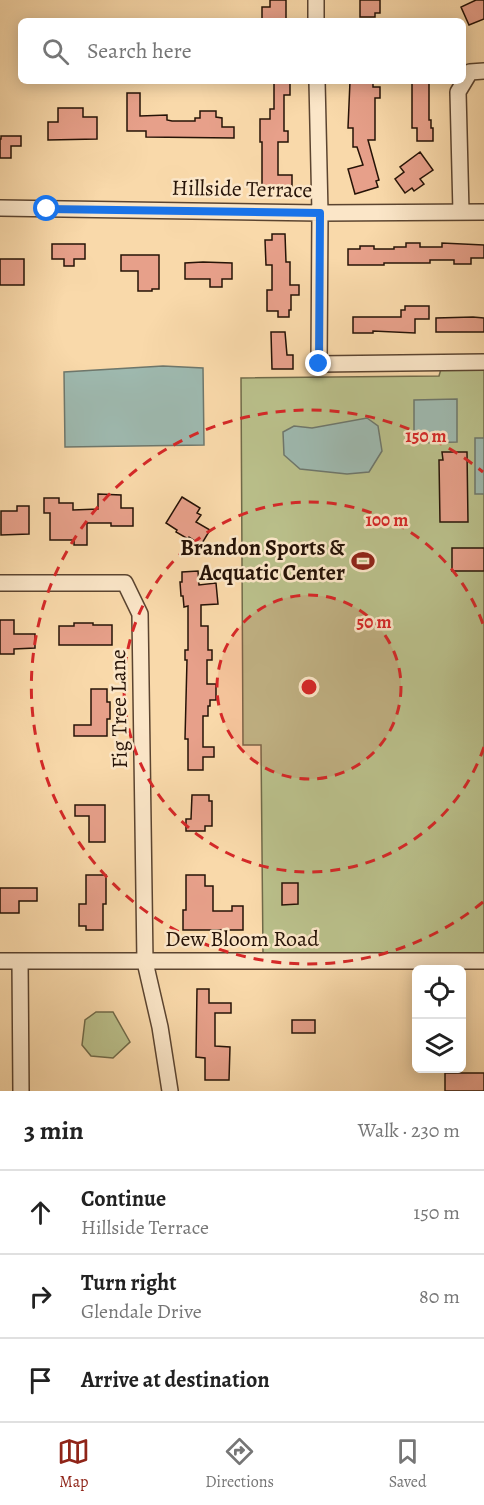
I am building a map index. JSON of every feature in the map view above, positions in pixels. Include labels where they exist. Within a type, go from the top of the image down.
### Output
[{"type":"street","points":[[316,0],[316,18]]},
{"type":"street","points":[[466,79],[470,72],[484,71]]},
{"type":"street","points":[[317,84],[320,213],[319,364],[484,362]]},
{"type":"street","points":[[461,212],[458,92],[463,84]]},
{"type":"street","name":"Hillside Terrace","points":[[0,208],[320,213],[484,212]]},
{"type":"street","name":"Fig Tree Lane","points":[[0,583],[125,583],[140,614],[145,962]]},
{"type":"street","name":"Dew Bloom Road","points":[[0,961],[484,961]]},
{"type":"street","points":[[20,961],[21,1091]]},
{"type":"street","points":[[145,962],[160,1028],[170,1091]]},
{"type":"green space","name":"Brandon Sports & Acquatic Center","points":[[441,369],[484,369],[484,953],[263,954],[261,745],[243,745],[241,378],[439,376]]},
{"type":"green space","points":[[96,1012],[113,1012],[130,1042],[113,1058],[91,1056],[82,1045],[85,1020]]},
{"type":"shaded area","points":[[163,366],[203,368],[204,445],[65,447],[64,372]]},
{"type":"shaded area","points":[[457,399],[457,442],[414,443],[414,400]]},
{"type":"shaded area","points":[[367,418],[378,426],[382,451],[369,472],[347,474],[300,469],[284,455],[283,432],[294,426],[312,428]]},
{"type":"shaded area","points":[[475,438],[484,438],[484,494],[475,494]]},
{"type":"building","points":[[270,0],[286,0],[286,18],[262,18],[262,7],[270,7]]},
{"type":"building","points":[[360,0],[380,0],[380,13],[375,13],[375,17],[360,17]]},
{"type":"building","points":[[476,0],[484,0],[484,19],[469,25],[461,7]]},
{"type":"building","points":[[274,84],[290,84],[290,95],[284,95],[284,131],[288,131],[288,142],[278,142],[278,175],[292,175],[292,188],[262,189],[260,119],[270,119],[270,109],[274,109]]},
{"type":"building","points":[[350,84],[373,84],[373,87],[380,87],[380,98],[375,98],[375,140],[368,140],[379,180],[376,181],[378,187],[355,194],[348,169],[363,165],[357,147],[353,147],[353,128],[348,128]]},
{"type":"building","points":[[412,84],[429,84],[429,120],[433,128],[433,141],[417,141],[417,128],[412,128]]},
{"type":"building","points":[[127,93],[140,93],[140,116],[167,115],[167,120],[195,121],[195,118],[200,118],[200,111],[216,111],[216,117],[222,118],[222,127],[234,127],[234,138],[146,137],[146,131],[127,131]]},
{"type":"building","points":[[58,108],[83,108],[83,117],[97,117],[97,139],[48,140],[48,122],[58,122]]},
{"type":"building","points":[[1,136],[21,136],[21,146],[11,146],[11,158],[0,158]]},
{"type":"building","points":[[420,152],[433,170],[420,179],[424,184],[414,191],[412,188],[405,193],[395,179],[404,172],[400,167]]},
{"type":"building","points":[[272,234],[285,234],[286,262],[290,262],[290,285],[299,285],[299,295],[291,295],[289,317],[278,317],[278,311],[267,311],[267,290],[272,290],[272,265],[266,265],[265,240],[272,240]]},
{"type":"building","points":[[406,243],[420,243],[420,247],[442,247],[442,243],[484,245],[484,258],[471,258],[471,264],[454,264],[454,260],[430,260],[430,263],[348,265],[348,249],[374,246],[374,249],[394,249],[394,247],[406,247]]},
{"type":"building","points":[[52,244],[85,244],[85,259],[74,259],[74,266],[64,266],[64,259],[52,259]]},
{"type":"building","points":[[121,255],[159,255],[159,289],[138,291],[138,271],[121,271]]},
{"type":"building","points":[[0,259],[24,259],[24,285],[0,285]]},
{"type":"building","points":[[185,263],[232,263],[232,279],[222,279],[222,287],[210,287],[210,279],[185,279]]},
{"type":"building","points":[[405,306],[429,306],[429,319],[415,319],[415,333],[373,331],[373,333],[353,333],[353,317],[401,317],[401,310],[405,310]]},
{"type":"building","points":[[436,318],[484,318],[484,332],[436,332]]},
{"type":"building","points":[[271,332],[285,332],[287,355],[293,355],[293,369],[272,369]]},
{"type":"building","points":[[442,452],[467,452],[468,522],[440,522],[439,460],[443,460]]},
{"type":"building","points":[[98,494],[121,495],[121,508],[133,508],[133,526],[87,523],[87,545],[74,545],[74,540],[50,540],[50,513],[44,513],[44,498],[59,498],[59,503],[73,503],[73,510],[98,509]]},
{"type":"building","points":[[182,497],[200,508],[197,513],[201,515],[196,522],[210,530],[201,545],[176,532],[177,530],[166,523]]},
{"type":"building","points":[[17,506],[29,506],[29,534],[1,535],[1,511],[17,511]]},
{"type":"building","points":[[452,548],[484,548],[484,571],[452,571]]},
{"type":"building","points":[[198,571],[199,585],[216,583],[218,604],[201,605],[201,626],[208,626],[208,650],[212,650],[212,660],[207,660],[207,684],[216,684],[216,700],[210,700],[208,716],[203,716],[203,747],[214,747],[214,757],[203,757],[203,770],[188,770],[188,739],[185,739],[187,660],[185,660],[185,650],[188,650],[188,606],[184,607],[180,582],[182,582],[182,572]]},
{"type":"building","points":[[0,620],[14,620],[14,634],[35,634],[35,648],[14,649],[14,654],[0,654]]},
{"type":"building","points":[[74,623],[112,625],[112,645],[59,645],[59,626],[74,626]]},
{"type":"building","points":[[91,689],[107,689],[110,719],[107,719],[107,736],[74,736],[74,725],[91,725]]},
{"type":"building","points":[[192,795],[209,795],[209,801],[212,801],[212,826],[205,826],[205,831],[186,831],[186,819],[191,819]]},
{"type":"building","points":[[75,805],[105,805],[105,842],[89,842],[89,816],[75,816]]},
{"type":"building","points":[[86,875],[106,875],[103,930],[86,930],[86,926],[79,926],[79,904],[86,904]]},
{"type":"building","points":[[186,875],[205,875],[205,886],[213,886],[213,911],[232,911],[232,906],[243,906],[243,930],[183,930],[183,910],[186,910]]},
{"type":"building","points":[[282,883],[298,883],[298,904],[282,905]]},
{"type":"building","points":[[0,888],[37,888],[37,901],[19,901],[19,913],[0,913]]},
{"type":"building","points":[[197,989],[209,989],[209,1003],[231,1003],[231,1013],[215,1013],[215,1046],[230,1047],[229,1080],[205,1080],[205,1058],[196,1057]]},
{"type":"building","points":[[292,1020],[315,1020],[315,1033],[292,1033]]},
{"type":"building","points":[[445,1073],[484,1073],[484,1091],[445,1091]]},
{"type":"place","name":"Brandon Sports & Acquatic Center","points":[[363,561]]},
{"type":"route","points":[[47,209],[320,213],[319,364]]}]
